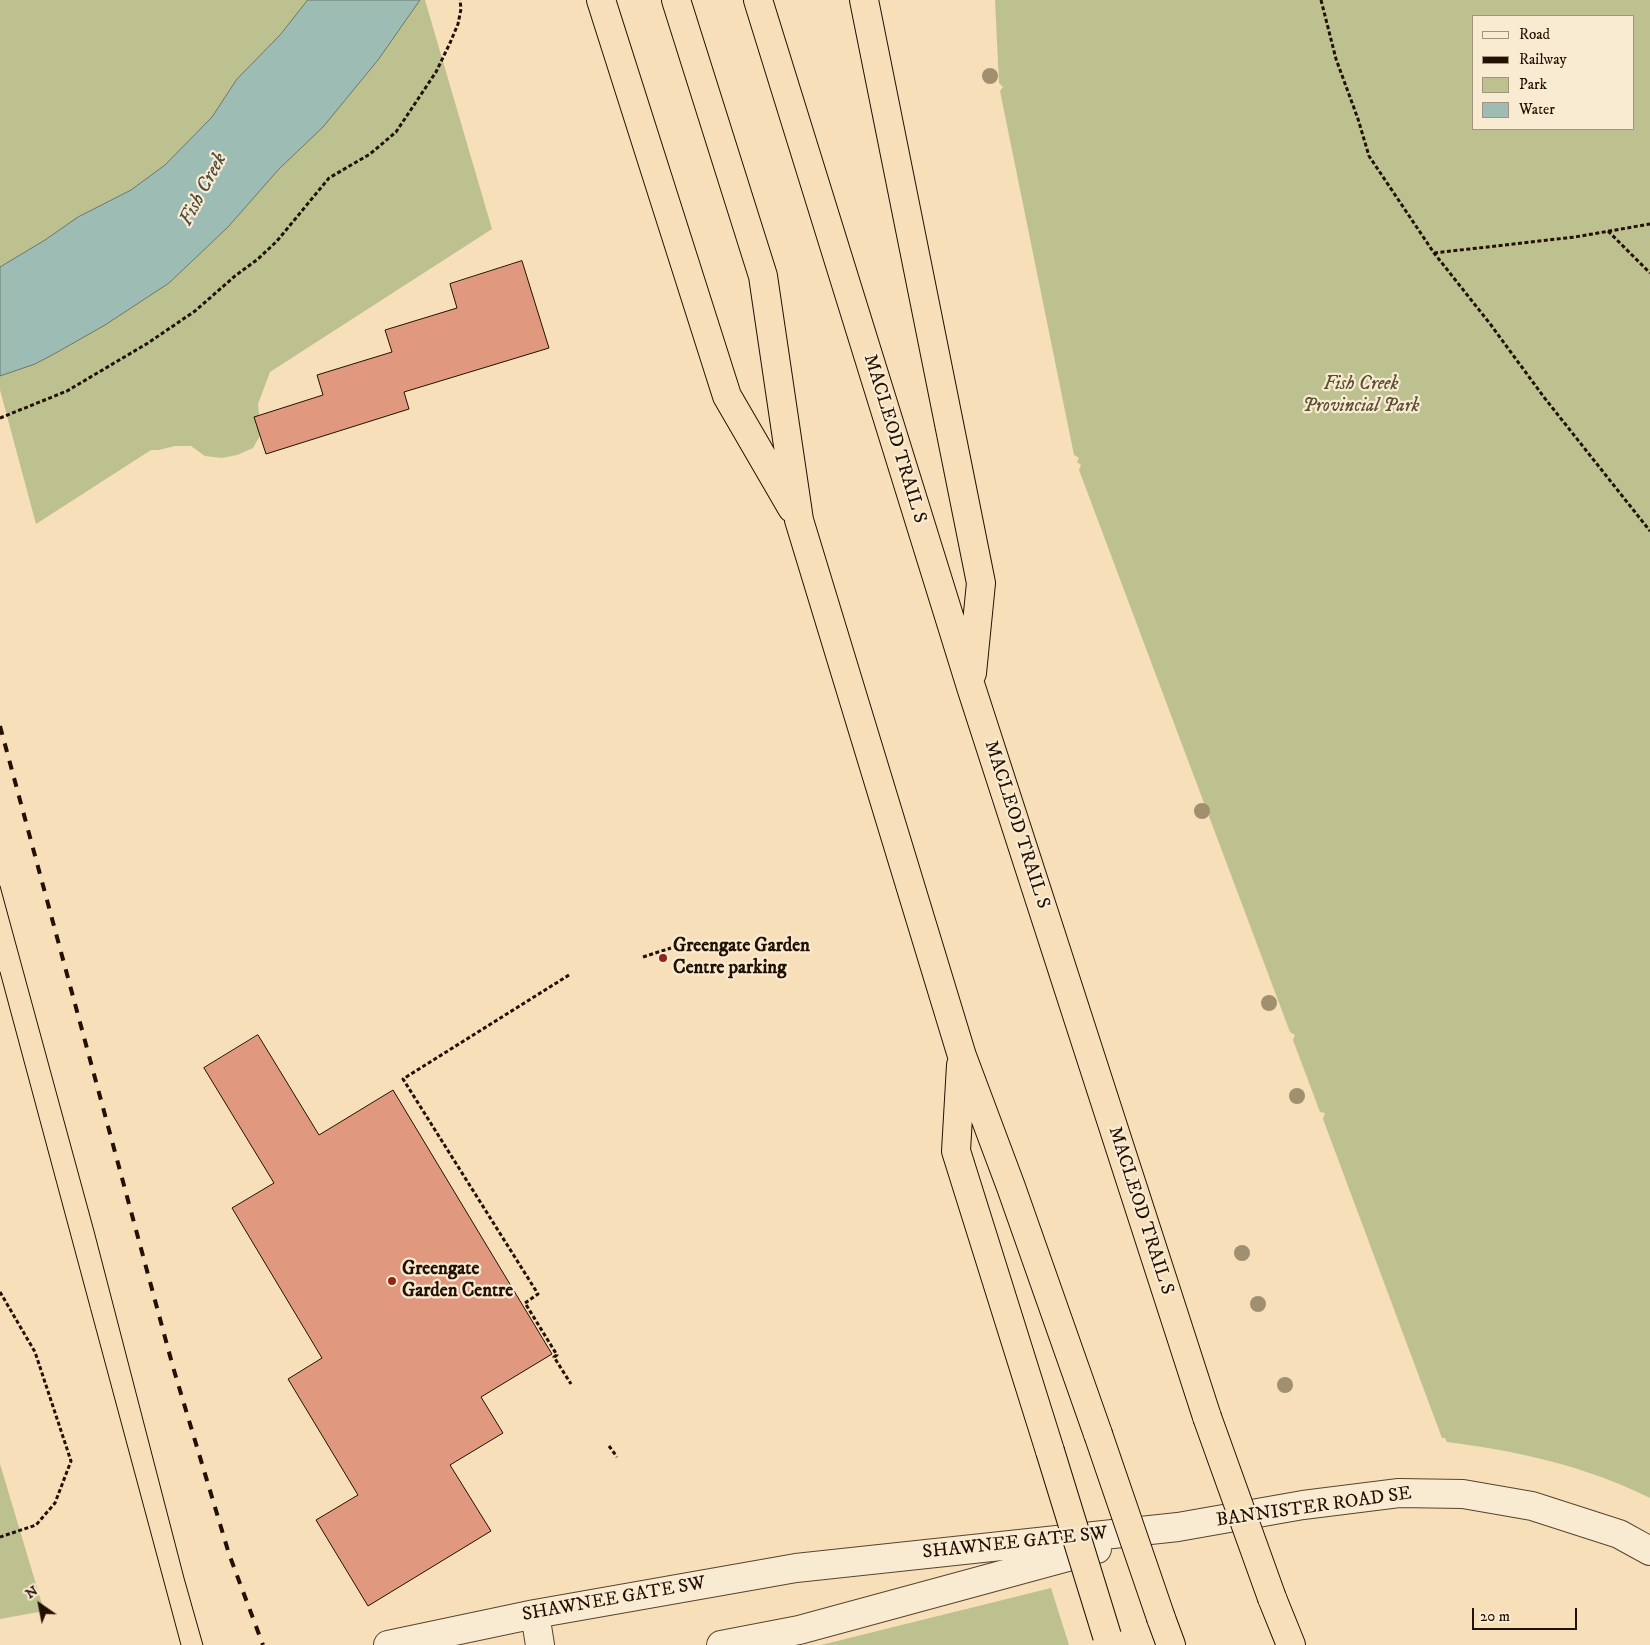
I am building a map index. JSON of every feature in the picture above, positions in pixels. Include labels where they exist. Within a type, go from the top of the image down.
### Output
[{"type":"highway","points":[[601,0],[727,396],[799,520]]},
{"type":"highway","points":[[676,0],[763,276],[799,520],[962,1056],[1011,1187],[1171,1645]]},
{"type":"highway","name":"MACLEOD TRAIL S","points":[[758,0],[971,687],[1207,1418],[1272,1598],[1291,1645]]},
{"type":"highway","points":[[864,0],[981,583],[971,687]]},
{"type":"highway","points":[[962,1056],[956,1151],[1109,1640]]},
{"type":"street","name":"BANNISTER ROAD SE","points":[[1178,1527],[1303,1505],[1399,1493],[1463,1494],[1532,1506],[1619,1534],[1650,1551]]},
{"type":"street","name":"SHAWNEE GATE SW","points":[[388,1645],[535,1614],[796,1568],[1178,1527]]},
{"type":"street","name":"SHAWNEE GATE SW","points":[[721,1645],[799,1630],[1178,1527]]},
{"type":"street","points":[[535,1614],[540,1645]]},
{"type":"path","points":[[0,418],[67,391],[148,343],[195,311],[235,276],[258,259],[277,241],[330,178],[370,154],[396,132],[436,72],[450,44],[458,24],[461,10],[460,0]]},
{"type":"path","points":[[1321,0],[1336,59],[1358,119],[1369,156],[1434,253],[1543,396],[1650,531]]},
{"type":"path","points":[[1434,253],[1575,237],[1650,224]]},
{"type":"path","points":[[1608,231],[1650,273]]},
{"type":"path","points":[[643,957],[671,948]]},
{"type":"path","points":[[569,975],[403,1079],[538,1294],[525,1303],[557,1355],[554,1357],[571,1384]]},
{"type":"path","points":[[0,1292],[35,1352],[71,1461],[55,1503],[36,1525],[0,1538]]},
{"type":"path","points":[[609,1446],[616,1457]]},
{"type":"green space","points":[[0,0],[425,0],[492,229],[270,372],[258,404],[261,434],[253,448],[237,455],[222,458],[205,456],[191,446],[175,446],[151,450],[36,524],[0,390]]},
{"type":"green space","name":"Fish Creek Provincial Park","points":[[995,0],[1650,0],[1650,1498],[1601,1477],[1551,1461],[1500,1450],[1447,1442],[1445,1438],[1442,1438],[1323,1119],[1325,1113],[1320,1112],[1293,1040],[1295,1035],[1290,1032],[1079,470],[1081,465],[1077,462],[1079,458],[1074,455],[1000,91],[1003,87],[999,83]]},
{"type":"green space","points":[[0,1464],[44,1611],[0,1619]]},
{"type":"green space","points":[[1051,1588],[1069,1645],[821,1645]]},
{"type":"water","name":"Fish Creek","points":[[308,0],[420,0],[378,60],[323,127],[279,169],[228,227],[169,283],[105,325],[54,354],[35,364],[0,376],[0,267],[45,240],[78,217],[131,190],[165,165],[212,117],[237,79],[280,35]]},
{"type":"building","points":[[522,261],[549,348],[404,392],[409,409],[266,454],[254,417],[323,395],[317,375],[392,352],[385,330],[457,308],[450,284]]},
{"type":"building","name":"Greengate Garden Centre","points":[[258,1035],[319,1135],[393,1090],[552,1354],[481,1397],[503,1433],[450,1465],[491,1531],[368,1606],[316,1520],[358,1495],[288,1379],[322,1358],[232,1208],[274,1183],[204,1068]]},
{"type":"tram line","points":[[0,886],[94,1231],[203,1645]]},
{"type":"tram line","points":[[0,972],[181,1645]]},
{"type":"railway","points":[[0,726],[173,1367],[229,1554],[263,1645]]},
{"type":"place","name":"Greengate Garden Centre parking","points":[[663,958]]},
{"type":"place","name":"Greengate Garden Centre","points":[[392,1281]]}]
